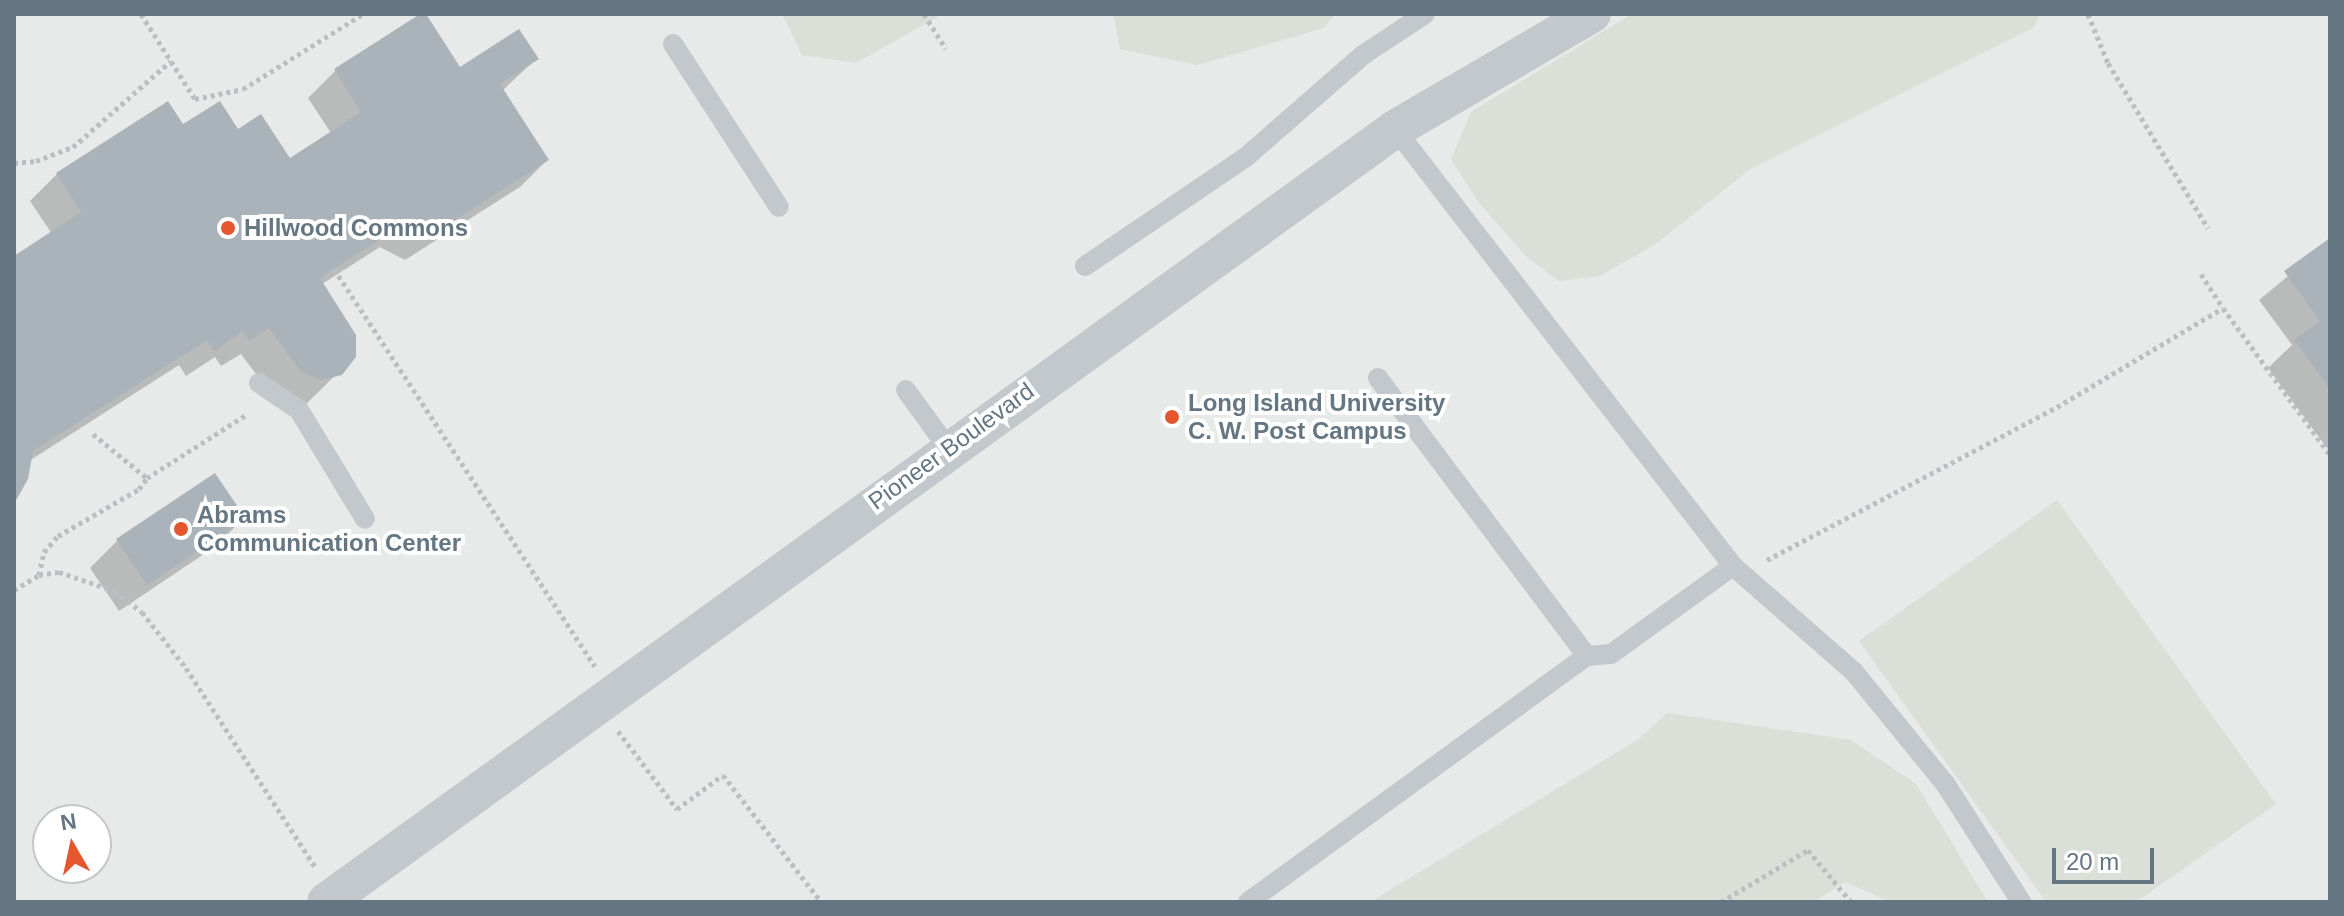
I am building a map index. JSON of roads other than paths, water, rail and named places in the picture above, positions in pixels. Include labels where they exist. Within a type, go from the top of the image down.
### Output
[{"type":"street","name":"Pioneer Boulevard","points":[[333,900],[948,448],[1395,129],[1592,14]]},
{"type":"lane","points":[[1085,266],[1246,157],[1363,55],[1425,14]]},
{"type":"lane","points":[[673,44],[779,207]]},
{"type":"lane","points":[[1395,129],[1737,569],[1854,672],[1946,785],[2021,902]]},
{"type":"lane","points":[[1378,378],[1587,656]]},
{"type":"lane","points":[[259,383],[299,410],[365,519]]},
{"type":"lane","points":[[906,390],[948,448]]},
{"type":"lane","points":[[1248,902],[1587,656],[1611,654],[1737,569]]},
{"type":"place","name":"Hillwood Commons","points":[[228,228]]},
{"type":"place","name":"Long Island University C. W. Post Campus","points":[[1172,417]]},
{"type":"place","name":"Abrams Communication Center","points":[[181,529]]}]
